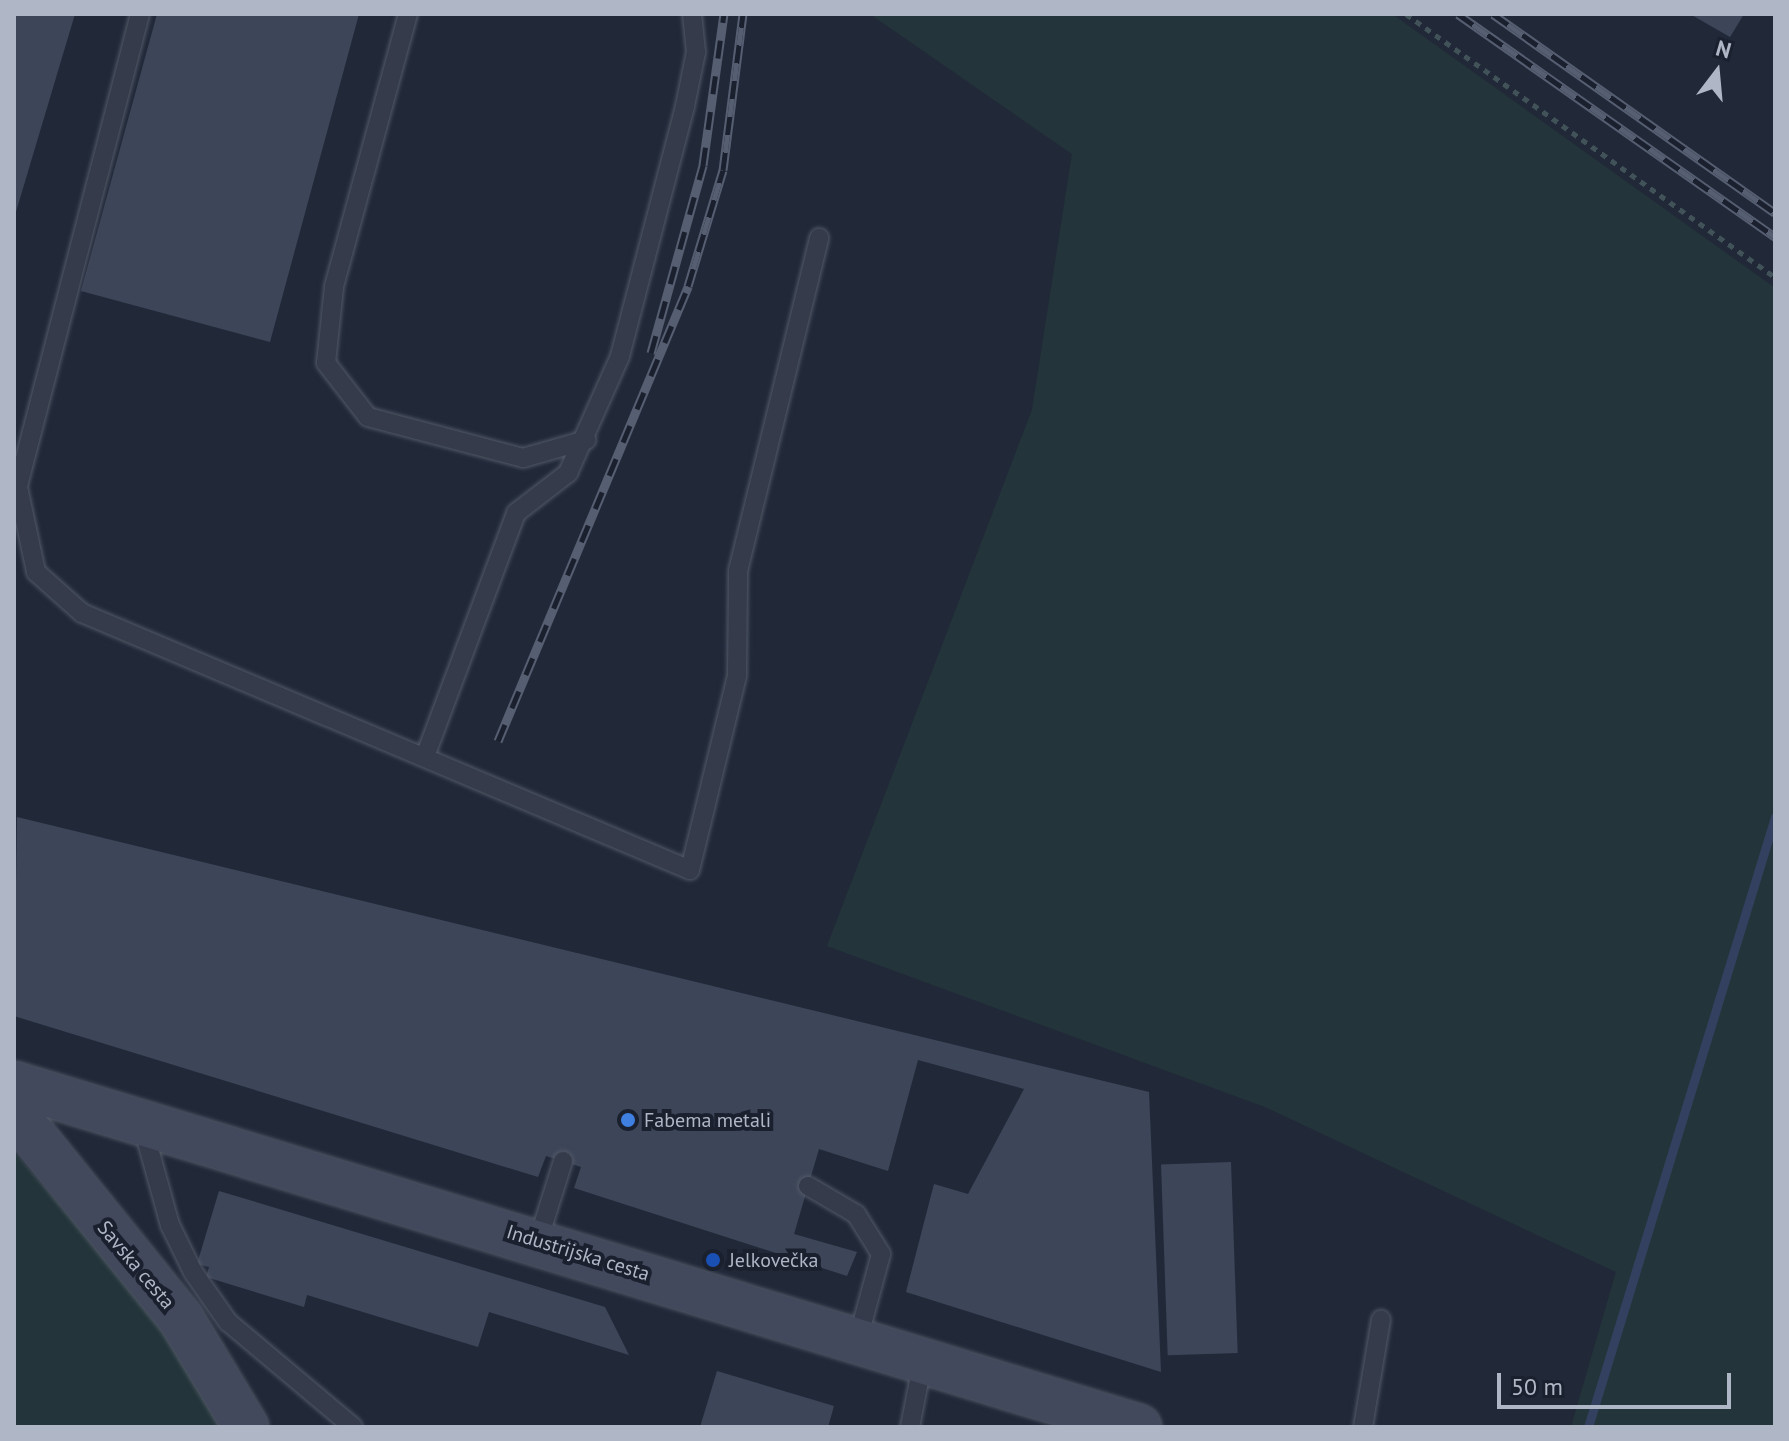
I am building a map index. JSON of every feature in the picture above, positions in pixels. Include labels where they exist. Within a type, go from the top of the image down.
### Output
[{"type":"street","name":"Industrijska cesta","points":[[14,1084],[538,1241],[1139,1427]]},
{"type":"street","name":"Savska cesta","points":[[14,1112],[181,1319],[246,1427]]},
{"type":"lane","points":[[140,14],[18,487],[36,572],[82,613],[426,754],[690,870],[737,675],[738,571],[819,238]]},
{"type":"lane","points":[[408,14],[334,287],[326,363],[368,417],[523,458],[586,440]]},
{"type":"lane","points":[[426,754],[516,513],[554,490],[586,440],[620,356],[685,106],[696,52],[692,14]]},
{"type":"lane","points":[[141,1121],[170,1225],[201,1285],[228,1322],[353,1427]]},
{"type":"lane","points":[[538,1241],[563,1161]]},
{"type":"lane","points":[[808,1186],[856,1214],[881,1254],[858,1339]]},
{"type":"lane","points":[[1363,1427],[1381,1320]]},
{"type":"lane","points":[[910,1427],[923,1360]]},
{"type":"path","points":[[1406,14],[1775,277]]},
{"type":"shaded area","points":[[870,14],[1392,14],[1775,288],[1775,1427],[1571,1427],[1616,1272],[1265,1107],[827,946],[1032,410],[1072,154]]},
{"type":"shaded area","points":[[14,1152],[156,1316],[223,1427],[14,1427]]},
{"type":"building","points":[[14,14],[75,14],[15,215],[14,215]]},
{"type":"building","points":[[157,14],[359,14],[270,342],[81,291]]},
{"type":"building","points":[[1690,14],[1744,14],[1730,37]]},
{"type":"building","name":"Fabema metali","points":[[17,817],[1149,1092],[1161,1372],[906,1292],[934,1184],[968,1194],[1024,1089],[918,1060],[888,1171],[819,1149],[794,1234],[857,1252],[847,1276],[574,1188],[581,1167],[546,1156],[538,1177],[14,1016]]},
{"type":"building","points":[[1231,1162],[1238,1353],[1168,1355],[1161,1164]]},
{"type":"building","points":[[219,1191],[605,1307],[629,1355],[489,1312],[478,1347],[307,1295],[304,1307],[206,1277],[209,1267],[197,1264]]},
{"type":"building","points":[[717,1371],[834,1406],[828,1427],[700,1427]]},
{"type":"waterway","points":[[1588,1427],[1775,817]]},
{"type":"railway","points":[[651,353],[703,165],[724,14]]},
{"type":"railway","points":[[498,741],[688,286],[723,170],[743,14]]},
{"type":"railway","points":[[1458,14],[1775,237]]},
{"type":"railway","points":[[1493,14],[1775,213]]},
{"type":"place","name":"Fabema metali","points":[[628,1120]]},
{"type":"place","name":"Jelkovečka","points":[[713,1260]]}]
